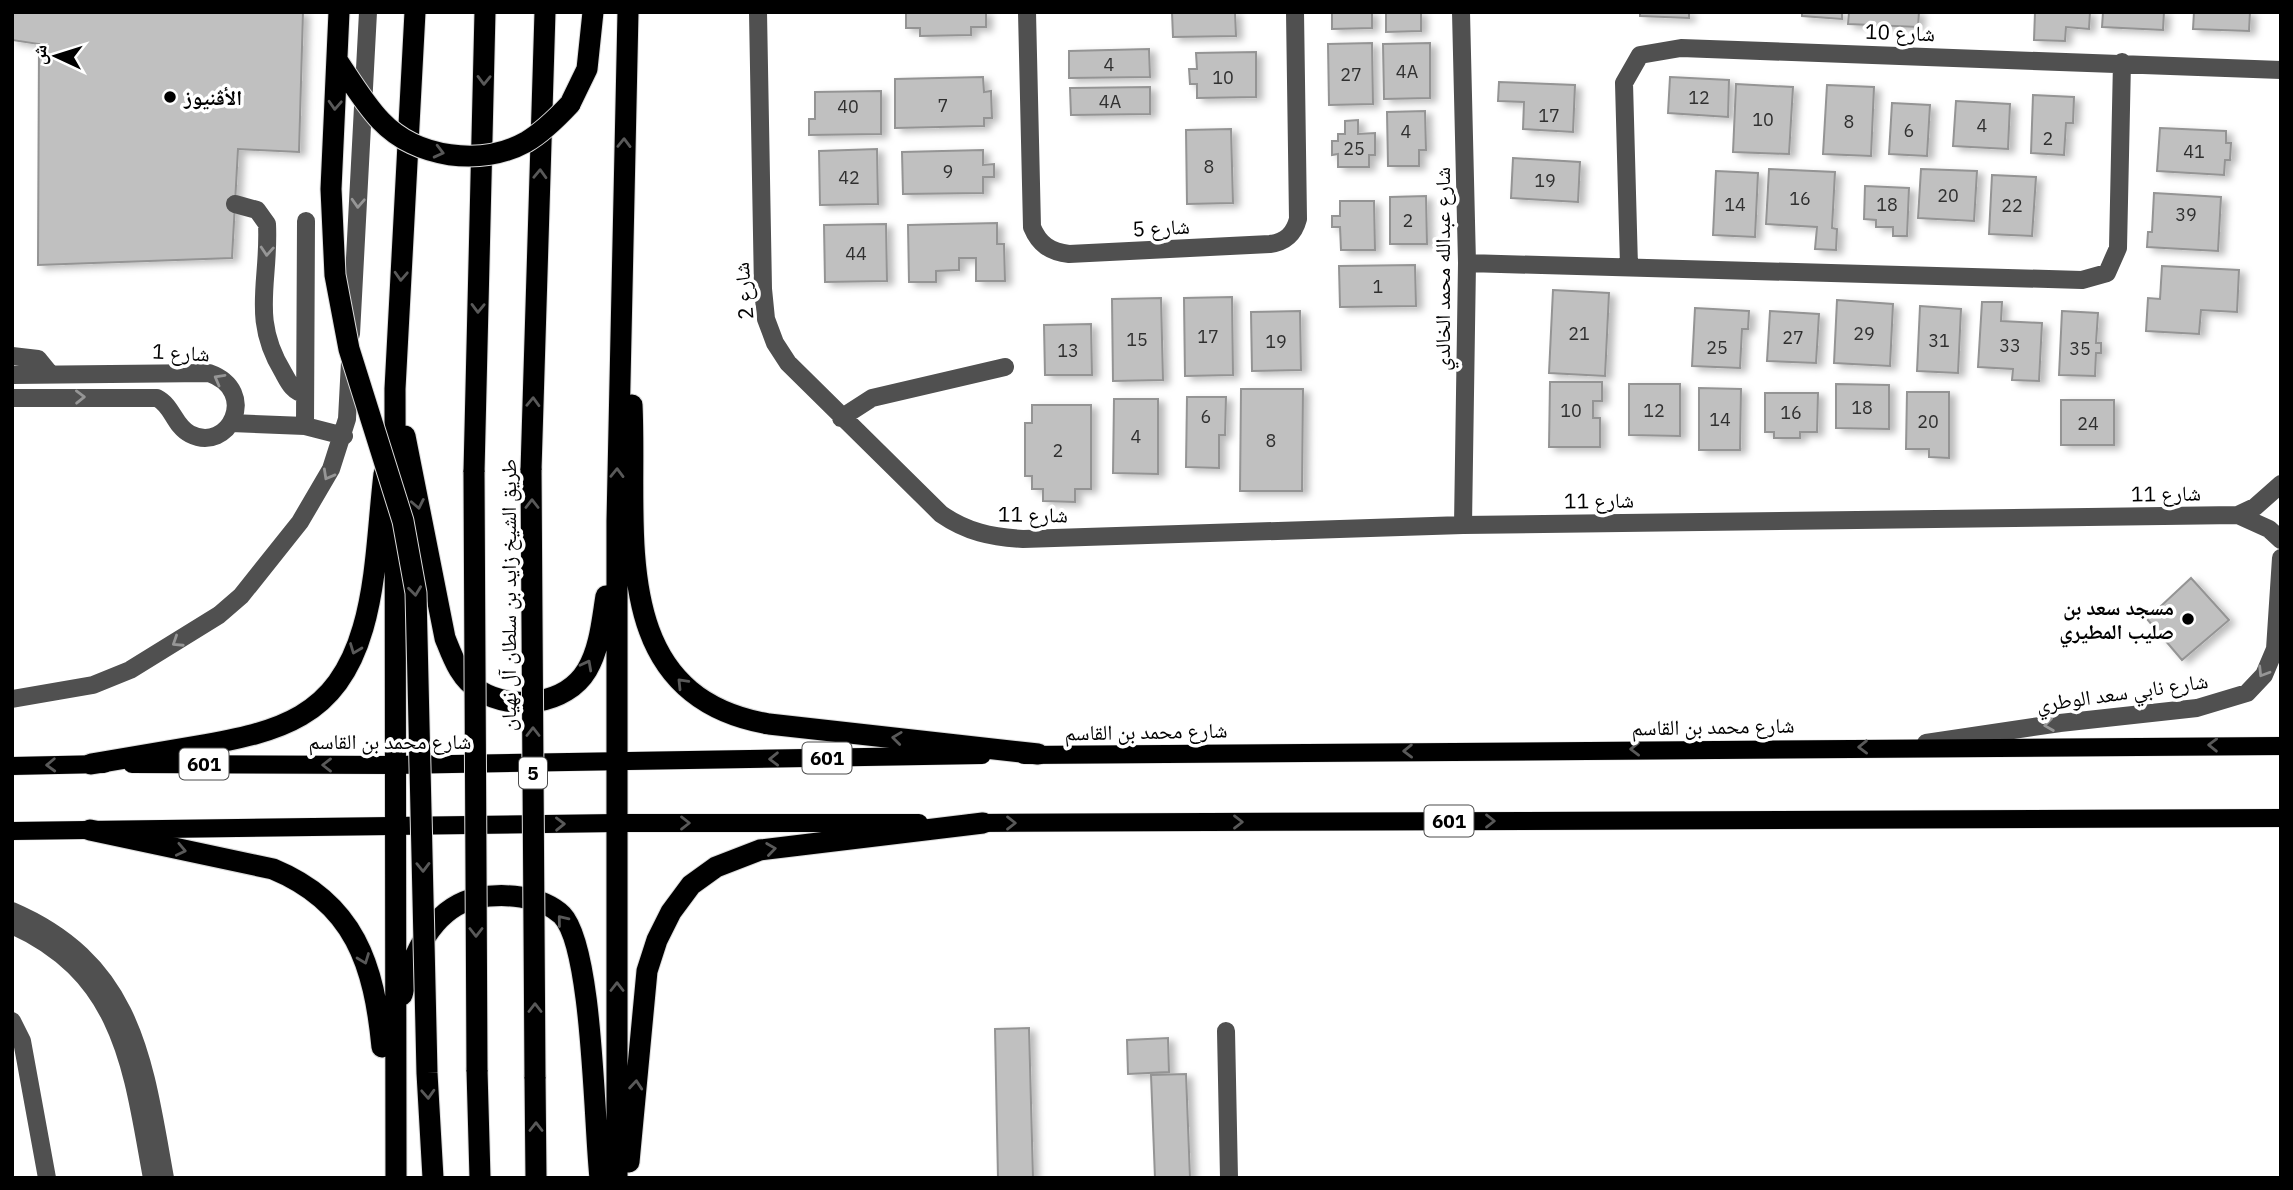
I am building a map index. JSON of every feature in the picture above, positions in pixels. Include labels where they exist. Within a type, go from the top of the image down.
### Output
[{"type":"highway","points":[[339,12],[331,189],[335,275],[352,361],[403,521],[416,593],[427,1073],[433,1178]]},
{"type":"highway","points":[[396,1178],[396,389],[415,12]]},
{"type":"highway","name":"طريق الشيخ زايد بن سلطان آل نهيان","points":[[480,1178],[474,472],[485,12]]},
{"type":"highway","name":"طريق الشيخ زايد بن سلطان آل نهيان","points":[[536,1178],[531,470],[545,12]]},
{"type":"highway","points":[[337,60],[382,123],[407,141],[435,152],[465,157],[496,154],[524,143],[550,126],[570,104],[587,69],[593,12]]},
{"type":"highway","points":[[617,1178],[617,522],[628,12]]},
{"type":"highway","points":[[623,211],[633,434],[635,575],[641,610],[662,659],[695,696],[717,711],[739,719],[1038,754]]},
{"type":"highway","points":[[396,389],[445,638],[457,669],[480,691],[511,703],[544,701],[567,690],[587,670],[601,630],[617,522]]},
{"type":"highway","points":[[91,764],[259,736],[312,709],[334,688],[351,660],[363,627],[396,389]]},
{"type":"highway","points":[[628,1178],[647,971],[666,921],[691,886],[716,867],[760,850],[983,823]]},
{"type":"highway","points":[[90,830],[273,869],[299,880],[326,899],[348,926],[364,956],[374,988],[396,1178]]},
{"type":"highway","points":[[394,1025],[408,971],[422,941],[440,916],[467,900],[494,895],[540,901],[563,916],[578,944],[584,979],[600,1178]]},
{"type":"main road","name":"شارع محمد بن القاسم","points":[[12,766],[396,765],[1038,754],[2281,746]]},
{"type":"main road","name":"601","points":[[12,831],[617,823],[2281,818]]},
{"type":"street","points":[[12,699],[93,685],[130,670],[219,615],[267,568],[300,523],[331,469],[344,436],[368,12]]},
{"type":"street","name":"شارع 2","points":[[758,12],[763,289],[766,319],[775,343],[788,363],[841,418],[941,513],[962,529]]},
{"type":"street","name":"شارع 5","points":[[1027,12],[1032,227],[1041,243],[1049,249],[1069,254],[1270,244],[1286,240],[1292,234],[1298,219],[1295,12]]},
{"type":"street","name":"شارع عبدالله محمد الخالدي","points":[[1461,12],[1467,263],[1463,525]]},
{"type":"street","name":"شارع 10","points":[[1629,266],[1624,83],[1640,55],[1681,48],[2122,62],[2281,70]]},
{"type":"street","points":[[1467,263],[2081,281],[2106,273],[2118,248],[2122,62]]},
{"type":"street","points":[[235,204],[257,210],[267,223],[264,328],[273,355],[292,387],[305,394]]},
{"type":"street","points":[[305,426],[306,221]]},
{"type":"street","points":[[12,356],[38,359],[51,375]]},
{"type":"street","points":[[841,418],[872,398],[1004,367]]},
{"type":"street","name":"شارع 1","points":[[12,375],[209,373],[230,385],[235,397],[236,412],[231,423]]},
{"type":"street","points":[[12,398],[158,398],[165,402],[180,428],[200,438],[215,436],[231,423],[305,426],[344,436]]},
{"type":"street","points":[[2238,515],[2255,507],[2281,484]]},
{"type":"street","name":"شارع 11","points":[[962,529],[991,537],[1023,539],[1463,525],[2238,515],[2262,524],[2281,540]]},
{"type":"street","name":"شارع نابي سعد الوطري","points":[[1901,747],[2060,723],[2197,708],[2238,696],[2264,675],[2275,649],[2281,558]]},
{"type":"street","points":[[12,911],[101,977],[127,1017],[144,1061],[164,1178]]},
{"type":"street","points":[[12,925],[63,948],[97,995],[124,1044],[152,1178]]},
{"type":"street","points":[[12,1021],[22,1041],[47,1178]]},
{"type":"street","points":[[1226,1031],[1229,1178]]},
{"type":"building","name":"الأڤنيوز","points":[[12,12],[303,12],[299,152],[238,149],[232,258],[38,265],[39,44],[12,40]]},
{"type":"building","points":[[906,12],[986,12],[986,27],[971,27],[971,35],[920,36],[920,28],[906,28]]},
{"type":"building","points":[[1172,12],[1235,12],[1236,36],[1173,37]]},
{"type":"building","points":[[1332,12],[1372,12],[1372,28],[1332,29]]},
{"type":"building","points":[[1386,12],[1421,12],[1421,31],[1386,32]]},
{"type":"building","points":[[1640,12],[1689,12],[1689,18],[1640,16]]},
{"type":"building","points":[[1802,12],[1842,12],[1842,19],[1802,16]]},
{"type":"building","points":[[1849,12],[1919,12],[1918,27],[1848,24]]},
{"type":"building","points":[[2035,12],[2090,12],[2089,29],[2066,27],[2065,41],[2034,40]]},
{"type":"building","points":[[2103,12],[2164,12],[2163,30],[2102,27]]},
{"type":"building","points":[[2194,12],[2250,12],[2249,31],[2193,29]]},
{"type":"building","points":[[1372,43],[1373,104],[1329,105],[1328,44]]},
{"type":"building","points":[[1430,43],[1430,98],[1384,99],[1383,44]]},
{"type":"building","points":[[1149,49],[1150,77],[1069,78],[1069,51]]},
{"type":"building","points":[[1256,52],[1256,97],[1197,98],[1197,84],[1190,84],[1189,69],[1197,69],[1196,53]]},
{"type":"building","points":[[983,77],[984,92],[991,91],[992,118],[984,118],[984,126],[895,128],[895,79]]},
{"type":"building","points":[[1670,77],[1729,80],[1728,117],[1668,113]]},
{"type":"building","points":[[1499,82],[1575,85],[1573,132],[1523,129],[1524,102],[1498,101]]},
{"type":"building","points":[[1736,84],[1793,87],[1789,154],[1733,152]]},
{"type":"building","points":[[1827,85],[1874,87],[1871,156],[1823,154]]},
{"type":"building","points":[[1150,87],[1150,114],[1071,115],[1070,88]]},
{"type":"building","points":[[881,91],[881,134],[809,135],[809,119],[815,119],[815,92]]},
{"type":"building","points":[[2033,95],[2074,97],[2073,123],[2066,123],[2064,155],[2031,153]]},
{"type":"building","points":[[1956,101],[2010,104],[2008,149],[1953,146]]},
{"type":"building","points":[[1892,103],[1930,105],[1927,156],[1889,154]]},
{"type":"building","points":[[1425,111],[1426,150],[1419,150],[1419,166],[1388,166],[1387,112]]},
{"type":"building","points":[[1358,120],[1358,134],[1375,133],[1375,155],[1369,155],[1369,167],[1338,167],[1338,154],[1332,155],[1332,141],[1338,141],[1338,134],[1345,134],[1345,121]]},
{"type":"building","points":[[2160,128],[2226,131],[2226,143],[2231,143],[2230,160],[2225,160],[2224,175],[2157,171]]},
{"type":"building","points":[[1231,129],[1233,203],[1187,204],[1186,130]]},
{"type":"building","points":[[877,149],[878,204],[820,205],[819,151]]},
{"type":"building","points":[[983,150],[983,165],[994,164],[994,177],[983,177],[983,193],[903,194],[902,152]]},
{"type":"building","points":[[1513,158],[1580,162],[1578,202],[1511,198]]},
{"type":"building","points":[[1769,169],[1835,172],[1832,228],[1837,229],[1836,250],[1815,249],[1817,227],[1766,224]]},
{"type":"building","points":[[1921,169],[1977,171],[1974,221],[1918,218]]},
{"type":"building","points":[[1716,171],[1758,173],[1755,237],[1713,235]]},
{"type":"building","points":[[1992,175],[2036,177],[2032,236],[1989,234]]},
{"type":"building","points":[[1865,186],[1909,188],[1907,236],[1893,236],[1893,227],[1876,227],[1876,220],[1864,219]]},
{"type":"building","points":[[2154,193],[2221,197],[2218,251],[2147,247],[2148,232],[2152,232]]},
{"type":"building","points":[[1426,196],[1427,244],[1390,244],[1390,197]]},
{"type":"building","points":[[1340,201],[1374,201],[1375,250],[1341,250],[1340,227],[1332,227],[1332,216],[1340,216]]},
{"type":"building","points":[[997,223],[997,244],[1004,244],[1005,281],[976,281],[976,258],[959,258],[959,270],[936,271],[936,282],[909,282],[908,225]]},
{"type":"building","points":[[886,224],[887,281],[825,282],[824,225]]},
{"type":"building","points":[[1415,265],[1416,306],[1340,307],[1339,266]]},
{"type":"building","points":[[2162,266],[2239,270],[2237,312],[2201,310],[2199,334],[2146,331],[2148,298],[2160,299]]},
{"type":"building","points":[[1553,290],[1609,293],[1605,376],[1549,373]]},
{"type":"building","points":[[1232,297],[1233,375],[1185,376],[1184,298]]},
{"type":"building","points":[[1161,298],[1163,380],[1113,381],[1112,299]]},
{"type":"building","points":[[1837,300],[1893,304],[1890,366],[1834,363]]},
{"type":"building","points":[[1982,302],[2002,302],[2001,321],[2042,323],[2039,381],[2012,380],[2013,369],[1978,367]]},
{"type":"building","points":[[1920,306],[1961,309],[1958,373],[1917,371]]},
{"type":"building","points":[[1695,308],[1749,311],[1748,329],[1742,329],[1740,368],[1692,366]]},
{"type":"building","points":[[1300,311],[1301,370],[1252,371],[1251,312]]},
{"type":"building","points":[[1770,311],[1819,314],[1816,363],[1767,361]]},
{"type":"building","points":[[2062,311],[2098,313],[2096,343],[2101,343],[2101,353],[2096,353],[2095,376],[2059,375]]},
{"type":"building","points":[[1091,324],[1092,375],[1045,375],[1044,325]]},
{"type":"building","points":[[1550,382],[1602,382],[1602,401],[1593,401],[1593,418],[1600,418],[1600,447],[1549,447]]},
{"type":"building","points":[[1629,384],[1680,384],[1680,436],[1629,435]]},
{"type":"building","points":[[1836,384],[1889,385],[1889,429],[1836,428]]},
{"type":"building","points":[[1699,388],[1741,389],[1740,450],[1699,450]]},
{"type":"building","points":[[1241,389],[1303,389],[1302,491],[1240,491]]},
{"type":"building","points":[[1907,392],[1949,392],[1949,458],[1929,457],[1929,449],[1906,449]]},
{"type":"building","points":[[1765,393],[1818,393],[1817,432],[1800,432],[1800,438],[1774,438],[1774,432],[1765,432]]},
{"type":"building","points":[[1187,397],[1226,397],[1225,435],[1219,435],[1219,468],[1186,467]]},
{"type":"building","points":[[1114,399],[1158,399],[1158,474],[1113,473]]},
{"type":"building","points":[[2061,400],[2114,400],[2114,445],[2061,445]]},
{"type":"building","points":[[1032,405],[1091,405],[1091,489],[1075,489],[1075,502],[1043,501],[1043,489],[1032,489],[1032,476],[1025,476],[1025,423],[1032,423]]},
{"type":"building","name":"مسجد سعد بن صليب المطيري","points":[[2191,578],[2229,620],[2182,660],[2147,619]]},
{"type":"building","points":[[1029,1028],[1033,1178],[998,1178],[995,1029]]},
{"type":"building","points":[[1168,1038],[1169,1072],[1128,1074],[1127,1040]]},
{"type":"building","points":[[1186,1074],[1190,1178],[1155,1178],[1151,1075]]},
{"type":"place","name":"الأڤنيوز","points":[[170,97]]},
{"type":"place","name":"مسجد سعد بن صليب المطيري","points":[[2188,619]]}]
